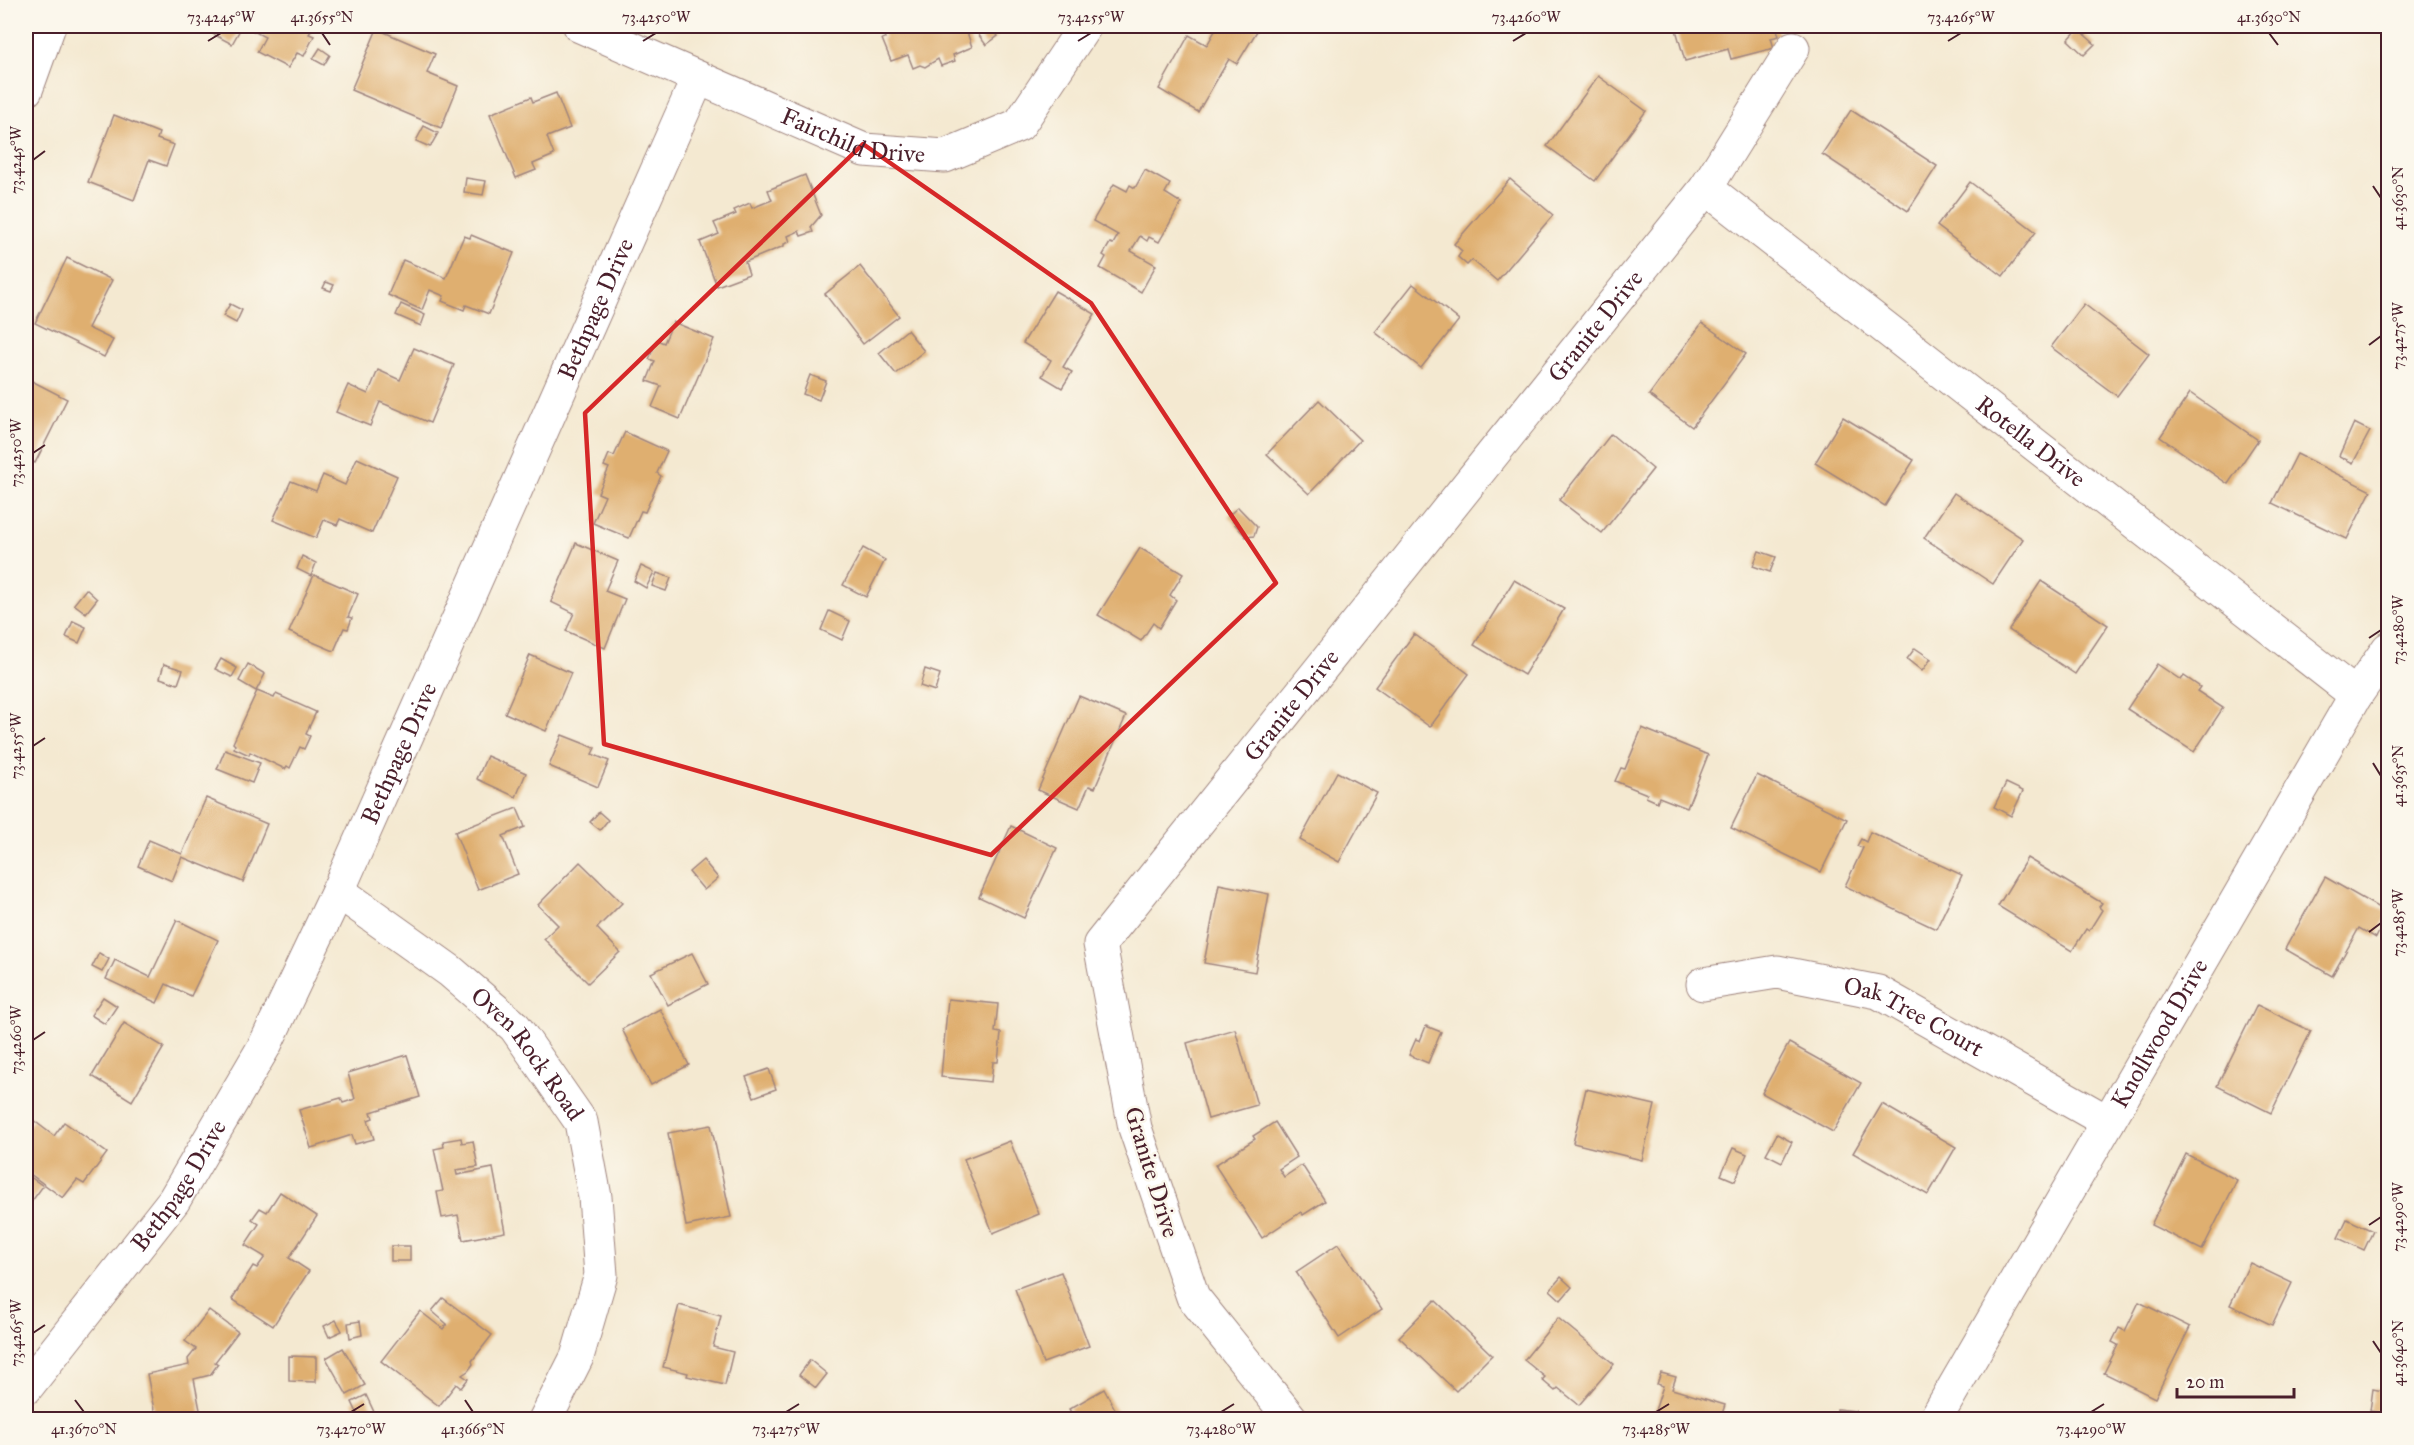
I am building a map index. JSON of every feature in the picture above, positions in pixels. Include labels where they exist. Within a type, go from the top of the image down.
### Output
[{"type":"street","points":[[26,90],[49,26]]},
{"type":"street","name":"Fairchild Drive","points":[[580,26],[864,150],[945,156],[1019,125],[1085,26]]},
{"type":"street","name":"Granite Drive","points":[[1292,1419],[1193,1297],[1135,1128],[1100,944],[1706,188],[1793,48]]},
{"type":"street","name":"Bethpage Drive","points":[[26,1388],[174,1200],[266,1045],[338,891],[698,78]]},
{"type":"street","name":"Rotella Drive","points":[[1706,188],[2356,695]]},
{"type":"street","name":"Knollwood Drive","points":[[1935,1419],[2356,695],[2388,649]]},
{"type":"street","name":"Oven Rock Road","points":[[338,891],[450,971],[515,1027],[581,1122],[595,1197],[601,1275],[577,1357],[545,1419]]},
{"type":"street","name":"Oak Tree Court","points":[[1703,984],[1777,972],[1878,992],[2108,1122]]},
{"type":"highlighted area","points":[[863,144],[1091,303],[1276,583],[991,855],[604,744],[585,413]]},
{"type":"building","points":[[198,26],[242,26],[232,44]]},
{"type":"building","points":[[244,26],[314,26],[309,34],[314,36],[304,56],[297,53],[288,68],[257,52],[265,37]]},
{"type":"building","points":[[897,26],[897,28],[902,26],[977,26],[978,28],[967,32],[972,47],[953,55],[955,61],[941,66],[938,59],[925,67],[920,65],[913,68],[908,55],[891,61],[882,39],[885,38],[882,29]]},
{"type":"building","points":[[990,26],[998,36],[986,45],[978,34]]},
{"type":"building","points":[[1212,26],[1260,26],[1237,64],[1229,59],[1198,112],[1159,89],[1189,35],[1207,45],[1216,29]]},
{"type":"building","points":[[1675,26],[1776,26],[1779,36],[1771,38],[1774,48],[1731,59],[1728,49],[1685,61]]},
{"type":"building","points":[[377,29],[435,54],[427,73],[458,86],[441,128],[351,90]]},
{"type":"building","points":[[2078,29],[2095,44],[2084,55],[2068,40]]},
{"type":"building","points":[[320,48],[330,55],[324,65],[313,59]]},
{"type":"building","points":[[1598,76],[1646,111],[1595,181],[1547,146]]},
{"type":"building","points":[[556,93],[570,128],[547,137],[554,155],[533,164],[536,170],[516,178],[490,114],[531,97],[533,102]]},
{"type":"building","points":[[1851,110],[1937,166],[1908,211],[1822,154]]},
{"type":"building","points":[[114,115],[159,133],[157,139],[174,145],[166,166],[149,160],[134,200],[88,182]]},
{"type":"building","points":[[424,126],[438,133],[430,147],[416,141]]},
{"type":"building","points":[[1145,170],[1170,184],[1165,193],[1181,203],[1159,242],[1149,237],[1147,241],[1140,236],[1131,251],[1156,265],[1141,292],[1100,268],[1106,257],[1103,255],[1118,235],[1093,221],[1114,184],[1127,191],[1130,185],[1135,188]]},
{"type":"building","points":[[805,175],[821,215],[811,227],[813,232],[801,236],[799,231],[788,236],[790,242],[784,246],[745,262],[749,274],[717,286],[700,242],[719,234],[714,223],[736,214],[734,210],[750,203],[752,208],[772,200],[768,190]]},
{"type":"building","points":[[466,178],[486,181],[483,195],[464,192]]},
{"type":"building","points":[[1510,179],[1553,215],[1497,281],[1472,260],[1467,265],[1458,257],[1462,251],[1454,244]]},
{"type":"building","points":[[1970,182],[2036,232],[2003,276],[1937,226]]},
{"type":"building","points":[[471,235],[514,253],[489,314],[466,305],[464,310],[442,301],[444,296],[430,290],[422,310],[388,295],[403,260],[446,278],[464,236],[470,238]]},
{"type":"building","points":[[67,258],[112,280],[88,328],[113,340],[104,357],[35,323]]},
{"type":"building","points":[[860,266],[899,316],[863,344],[825,294]]},
{"type":"building","points":[[326,282],[334,285],[331,291],[323,288]]},
{"type":"building","points":[[1413,284],[1459,320],[1421,368],[1375,332]]},
{"type":"building","points":[[1055,291],[1095,314],[1063,367],[1072,372],[1062,388],[1042,376],[1051,360],[1023,343]]},
{"type":"building","points":[[230,304],[242,310],[236,323],[223,316]]},
{"type":"building","points":[[401,304],[425,315],[421,326],[396,315]]},
{"type":"building","points":[[2084,304],[2149,354],[2117,396],[2051,347]]},
{"type":"building","points":[[673,322],[714,339],[680,419],[652,407],[661,386],[647,381],[655,361],[649,359],[657,340],[664,343]]},
{"type":"building","points":[[1702,323],[1746,354],[1692,427],[1649,395]]},
{"type":"building","points":[[907,330],[924,351],[896,374],[879,353]]},
{"type":"building","points":[[414,348],[454,365],[430,423],[380,402],[370,426],[336,412],[348,385],[368,394],[378,370],[400,380]]},
{"type":"building","points":[[810,375],[826,381],[819,400],[803,394]]},
{"type":"building","points":[[26,378],[67,399],[35,463],[26,459]]},
{"type":"building","points":[[2190,393],[2258,440],[2228,484],[2160,437]]},
{"type":"building","points":[[1319,400],[1360,440],[1309,494],[1267,454]]},
{"type":"building","points":[[1843,417],[1914,460],[1885,506],[1815,463]]},
{"type":"building","points":[[2354,423],[2370,431],[2353,463],[2339,456]]},
{"type":"building","points":[[625,432],[667,451],[657,473],[661,476],[645,512],[641,511],[629,538],[593,523],[605,496],[598,493],[609,468],[604,466],[609,454],[614,456]]},
{"type":"building","points":[[1611,434],[1653,469],[1602,533],[1559,500]]},
{"type":"building","points":[[2297,454],[2371,491],[2347,539],[2272,503]]},
{"type":"building","points":[[357,458],[397,476],[372,533],[340,519],[337,525],[324,520],[316,538],[273,520],[291,481],[316,491],[323,475],[345,485]]},
{"type":"building","points":[[1954,493],[2023,539],[1993,584],[1924,538]]},
{"type":"building","points":[[1238,507],[1257,527],[1254,536],[1246,537],[1228,516]]},
{"type":"building","points":[[576,543],[618,561],[605,591],[625,599],[605,648],[566,631],[574,613],[551,602]]},
{"type":"building","points":[[863,548],[885,560],[866,597],[843,585]]},
{"type":"building","points":[[1140,548],[1183,574],[1170,595],[1176,600],[1159,628],[1153,623],[1141,641],[1098,615]]},
{"type":"building","points":[[1759,551],[1776,557],[1770,572],[1753,566]]},
{"type":"building","points":[[302,556],[316,563],[311,576],[297,569]]},
{"type":"building","points":[[641,566],[654,572],[646,588],[634,581]]},
{"type":"building","points":[[657,573],[671,578],[666,591],[652,586]]},
{"type":"building","points":[[314,575],[358,594],[348,617],[352,618],[348,629],[344,628],[334,651],[289,632]]},
{"type":"building","points":[[1514,580],[1564,609],[1524,675],[1474,645]]},
{"type":"building","points":[[2041,581],[2108,625],[2075,674],[2009,630]]},
{"type":"building","points":[[86,589],[97,599],[86,613],[74,604]]},
{"type":"building","points":[[829,611],[850,621],[842,640],[821,630]]},
{"type":"building","points":[[73,621],[86,627],[79,643],[66,637]]},
{"type":"building","points":[[1414,634],[1469,674],[1430,727],[1375,687]]},
{"type":"building","points":[[1915,648],[1931,659],[1922,671],[1907,659]]},
{"type":"building","points":[[530,655],[571,673],[546,731],[505,713]]},
{"type":"building","points":[[221,659],[237,668],[232,677],[215,669]]},
{"type":"building","points":[[164,664],[183,670],[178,684],[160,678]]},
{"type":"building","points":[[248,664],[265,674],[256,691],[239,681]]},
{"type":"building","points":[[2157,664],[2181,680],[2184,676],[2200,687],[2197,691],[2223,708],[2194,752],[2127,709]]},
{"type":"building","points":[[925,669],[940,674],[935,691],[920,686]]},
{"type":"building","points":[[257,691],[274,698],[276,694],[316,712],[306,734],[310,736],[304,749],[300,747],[290,768],[287,766],[285,769],[250,752],[249,755],[234,748],[233,743]]},
{"type":"building","points":[[1079,696],[1126,716],[1095,788],[1089,786],[1079,808],[1038,790]]},
{"type":"building","points":[[1642,728],[1708,755],[1687,808],[1659,797],[1657,802],[1646,797],[1647,794],[1615,781],[1621,768],[1625,769]]},
{"type":"building","points":[[562,735],[595,748],[592,754],[609,761],[598,787],[549,766]]},
{"type":"building","points":[[225,750],[260,763],[252,783],[217,769]]},
{"type":"building","points":[[487,756],[526,773],[516,797],[477,779]]},
{"type":"building","points":[[1337,772],[1377,793],[1339,862],[1300,840]]},
{"type":"building","points":[[1757,775],[1847,819],[1821,872],[1731,828]]},
{"type":"building","points":[[2006,783],[2023,791],[2011,816],[1994,807]]},
{"type":"building","points":[[206,798],[267,824],[243,882],[182,857],[172,881],[138,866],[149,840],[182,854]]},
{"type":"building","points":[[517,808],[525,827],[503,836],[518,874],[478,890],[455,832]]},
{"type":"building","points":[[599,812],[608,820],[600,830],[590,822]]},
{"type":"building","points":[[1011,826],[1057,848],[1024,918],[979,897]]},
{"type":"building","points":[[1870,832],[1962,875],[1936,929],[1845,886],[1863,848],[1857,846],[1861,839],[1866,842]]},
{"type":"building","points":[[2027,858],[2102,903],[2099,907],[2102,910],[2089,931],[2086,929],[2072,951],[1998,906]]},
{"type":"building","points":[[703,860],[718,878],[704,890],[689,872]]},
{"type":"building","points":[[580,862],[622,903],[597,928],[620,952],[588,983],[544,939],[558,925],[538,905]]},
{"type":"building","points":[[2325,877],[2388,913],[2376,938],[2359,928],[2332,976],[2285,949]]},
{"type":"building","points":[[1219,884],[1269,894],[1255,972],[1204,963]]},
{"type":"building","points":[[177,920],[218,940],[191,996],[166,984],[157,1003],[106,979],[115,960],[150,977]]},
{"type":"building","points":[[99,953],[109,959],[102,972],[92,967]]},
{"type":"building","points":[[692,953],[708,984],[668,1005],[651,973]]},
{"type":"building","points":[[103,997],[117,1006],[105,1024],[91,1015]]},
{"type":"building","points":[[948,999],[998,1004],[995,1032],[1001,1033],[998,1062],[993,1062],[991,1082],[941,1077]]},
{"type":"building","points":[[2257,1005],[2311,1031],[2271,1113],[2217,1086]]},
{"type":"building","points":[[660,1009],[689,1065],[651,1085],[622,1029]]},
{"type":"building","points":[[124,1023],[164,1047],[132,1101],[92,1076]]},
{"type":"building","points":[[1426,1026],[1441,1032],[1428,1063],[1409,1055],[1416,1039],[1420,1041]]},
{"type":"building","points":[[1235,1029],[1257,1105],[1208,1119],[1187,1043]]},
{"type":"building","points":[[1789,1043],[1861,1083],[1833,1132],[1762,1093]]},
{"type":"building","points":[[407,1055],[420,1097],[371,1112],[373,1118],[368,1120],[374,1139],[355,1144],[352,1135],[311,1148],[299,1110],[341,1098],[343,1103],[355,1099],[348,1073]]},
{"type":"building","points":[[769,1069],[776,1089],[754,1097],[746,1077]]},
{"type":"building","points":[[1586,1089],[1655,1105],[1642,1160],[1573,1143]]},
{"type":"building","points":[[1882,1104],[1956,1147],[1928,1195],[1853,1153]]},
{"type":"building","points":[[33,1120],[54,1136],[64,1122],[107,1153],[84,1184],[77,1180],[63,1198],[26,1171],[26,1129]]},
{"type":"building","points":[[1275,1122],[1297,1157],[1279,1169],[1284,1177],[1302,1165],[1325,1201],[1303,1215],[1301,1212],[1262,1238],[1215,1165],[1255,1139],[1253,1136]]},
{"type":"building","points":[[711,1125],[731,1217],[686,1226],[668,1133]]},
{"type":"building","points":[[1777,1134],[1792,1142],[1782,1162],[1766,1154]]},
{"type":"building","points":[[461,1138],[462,1143],[473,1141],[478,1167],[456,1170],[457,1175],[493,1168],[505,1232],[463,1240],[458,1215],[442,1218],[437,1192],[443,1191],[434,1149],[444,1147],[443,1141]]},
{"type":"building","points":[[1010,1141],[1039,1214],[993,1233],[964,1159]]},
{"type":"building","points":[[1733,1148],[1747,1154],[1735,1181],[1721,1175]]},
{"type":"building","points":[[2186,1154],[2237,1180],[2202,1250],[2151,1225]]},
{"type":"building","points":[[26,1174],[43,1186],[32,1201],[26,1197]]},
{"type":"building","points":[[280,1192],[317,1216],[289,1258],[309,1271],[273,1326],[232,1299],[253,1266],[257,1268],[265,1257],[245,1245],[259,1224],[252,1219],[260,1208],[267,1212]]},
{"type":"building","points":[[2347,1219],[2373,1231],[2364,1250],[2338,1238]]},
{"type":"building","points":[[1338,1244],[1382,1309],[1339,1338],[1296,1272]]},
{"type":"building","points":[[391,1246],[410,1246],[410,1261],[391,1261]]},
{"type":"building","points":[[2250,1263],[2292,1283],[2272,1325],[2230,1305]]},
{"type":"building","points":[[1061,1272],[1089,1346],[1043,1363],[1015,1289]]},
{"type":"building","points":[[1561,1277],[1572,1287],[1561,1300],[1550,1290]]},
{"type":"building","points":[[443,1298],[492,1335],[472,1361],[473,1364],[468,1371],[462,1375],[468,1379],[461,1388],[456,1384],[439,1406],[381,1361],[420,1311],[443,1329],[447,1324],[432,1311]]},
{"type":"building","points":[[1435,1300],[1492,1355],[1456,1391],[1399,1337]]},
{"type":"building","points":[[2139,1302],[2190,1327],[2155,1398],[2104,1373],[2118,1345],[2112,1342],[2119,1328],[2125,1331]]},
{"type":"building","points":[[679,1305],[721,1316],[713,1347],[733,1352],[725,1385],[687,1376],[688,1373],[663,1367]]},
{"type":"building","points":[[209,1310],[238,1332],[215,1362],[218,1364],[210,1375],[194,1379],[202,1420],[156,1420],[147,1374],[189,1365],[188,1359],[196,1349],[185,1341]]},
{"type":"building","points":[[1558,1318],[1614,1364],[1579,1405],[1558,1388],[1555,1391],[1542,1380],[1545,1377],[1524,1360]]},
{"type":"building","points":[[336,1320],[342,1331],[329,1337],[324,1326]]},
{"type":"building","points":[[360,1321],[362,1335],[350,1338],[348,1323]]},
{"type":"building","points":[[343,1348],[365,1385],[347,1395],[326,1358]]},
{"type":"building","points":[[289,1356],[316,1357],[316,1382],[289,1381]]},
{"type":"building","points":[[810,1360],[827,1374],[816,1388],[799,1375]]},
{"type":"building","points":[[1661,1373],[1676,1377],[1672,1389],[1725,1405],[1720,1420],[1652,1420],[1663,1386],[1657,1384]]},
{"type":"building","points":[[1104,1389],[1121,1420],[1064,1420],[1072,1414],[1069,1409]]},
{"type":"building","points":[[2373,1389],[2388,1392],[2388,1414],[2370,1411]]},
{"type":"building","points":[[366,1395],[374,1412],[360,1419],[352,1402]]},
{"type":"building","points":[[1837,1409],[1855,1411],[1854,1420],[1836,1420]]},
{"type":"building","points":[[2058,1412],[2072,1420],[2054,1420]]}]
